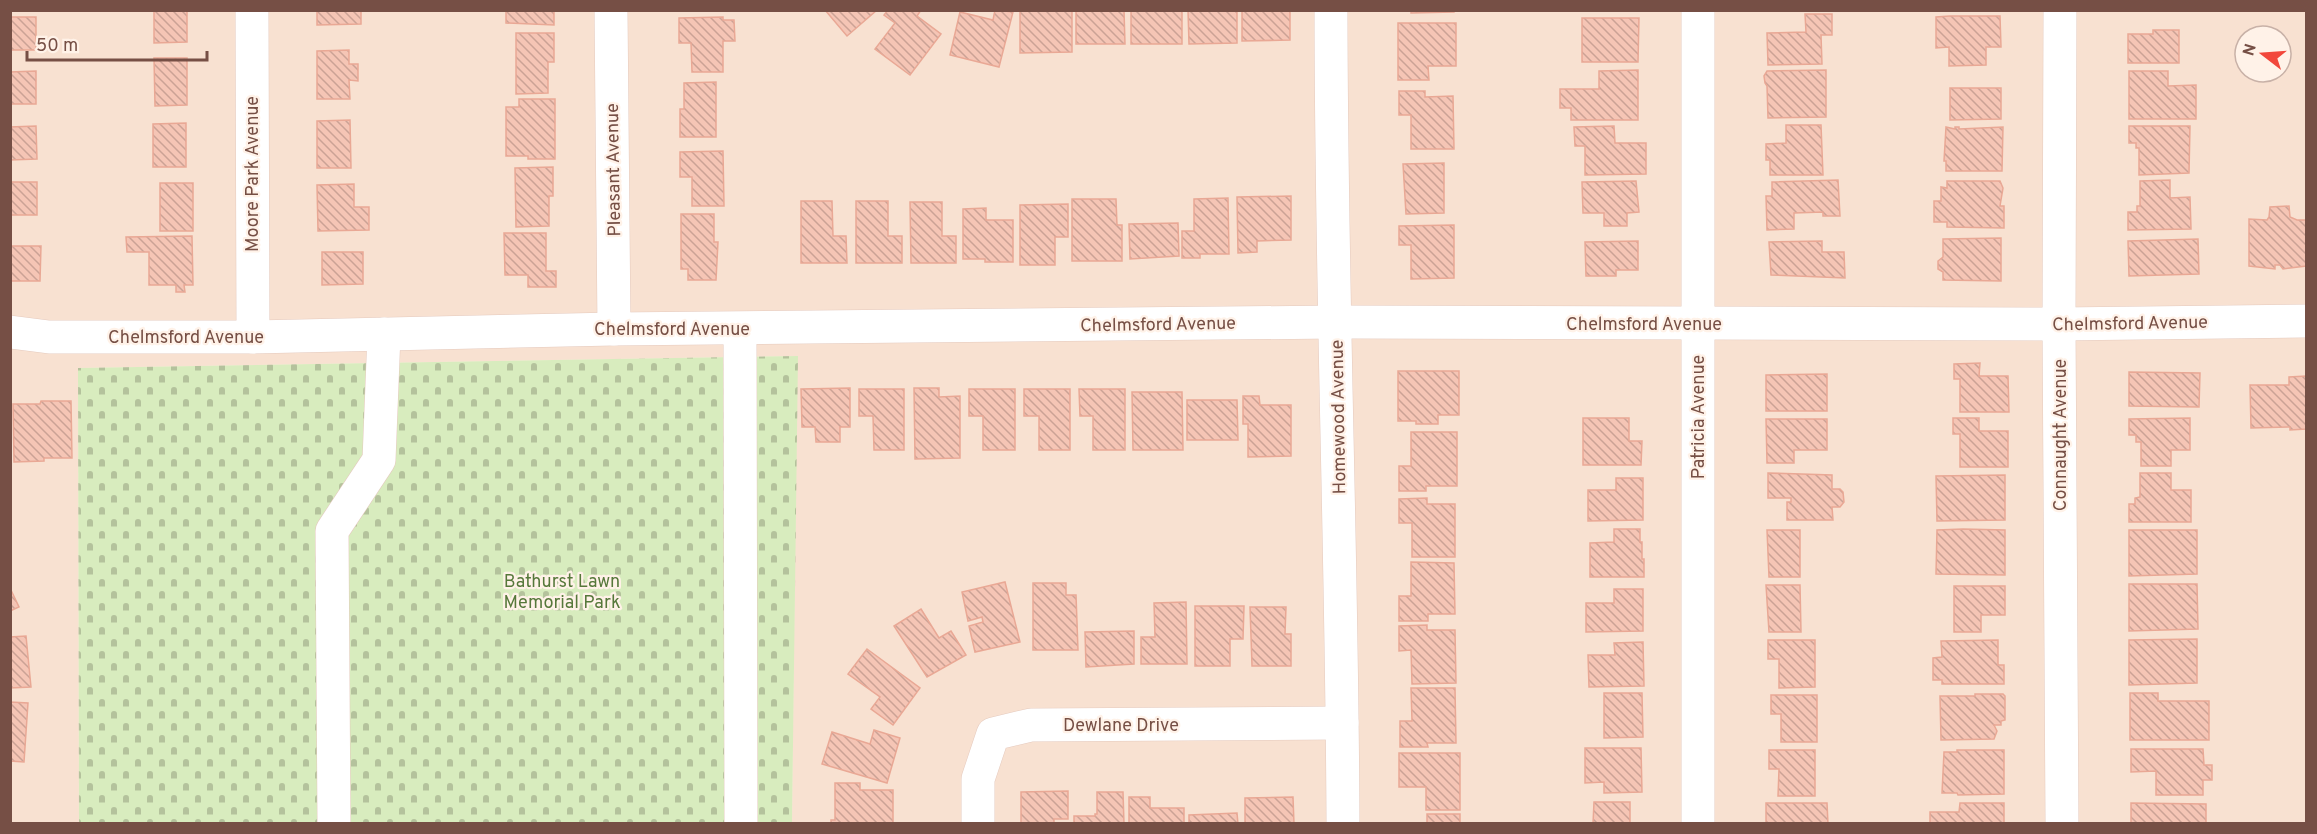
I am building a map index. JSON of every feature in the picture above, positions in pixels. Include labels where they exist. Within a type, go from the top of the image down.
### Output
[{"type":"street","name":"Moore Park Avenue","points":[[252,10],[253,337]]},
{"type":"street","name":"Pleasant Avenue","points":[[611,10],[614,329]]},
{"type":"street","name":"Homewood Avenue","points":[[1331,10],[1331,158],[1336,322],[1343,824]]},
{"type":"street","name":"Patricia Avenue","points":[[1698,10],[1698,824]]},
{"type":"street","name":"Connaught Avenue","points":[[2060,10],[2062,824]]},
{"type":"street","name":"Chelmsford Avenue","points":[[10,332],[48,337],[253,337],[614,329],[1336,322],[1698,325],[2307,321]]},
{"type":"street","points":[[740,329],[741,824]]},
{"type":"street","points":[[334,824],[332,531],[379,460],[384,333]]},
{"type":"street","name":"Dewlane Drive","points":[[978,824],[978,779],[993,734],[1031,725],[1342,723]]},
{"type":"shaded area","points":[[10,11],[2306,11],[2306,823],[792,823],[797,356],[78,368],[79,823],[11,823]]},
{"type":"green space","name":"Bathurst Lawn Memorial Park","points":[[798,356],[792,823],[79,823],[78,368]]},
{"type":"building","points":[[154,10],[187,10],[187,42],[154,43]]},
{"type":"building","points":[[317,10],[361,10],[361,24],[317,25]]},
{"type":"building","points":[[506,10],[554,10],[554,25],[506,23]]},
{"type":"building","points":[[825,10],[877,10],[847,36]]},
{"type":"building","points":[[888,10],[921,10],[917,16],[941,34],[910,75],[875,49],[895,23],[884,15]]},
{"type":"building","points":[[995,10],[1013,12],[999,67],[950,55],[960,12],[993,20]]},
{"type":"building","points":[[1020,10],[1072,10],[1072,52],[1020,53]]},
{"type":"building","points":[[1076,10],[1124,10],[1125,44],[1076,44]]},
{"type":"building","points":[[1131,10],[1182,10],[1182,44],[1131,44]]},
{"type":"building","points":[[1188,10],[1237,10],[1237,43],[1189,44]]},
{"type":"building","points":[[1242,10],[1290,10],[1290,40],[1242,41]]},
{"type":"building","points":[[1411,10],[1454,10],[1454,12],[1411,13]]},
{"type":"building","points":[[1805,14],[1832,14],[1832,35],[1821,35],[1822,64],[1768,65],[1767,33],[1806,32]]},
{"type":"building","points":[[2000,16],[2001,47],[1986,47],[1986,65],[1949,66],[1949,47],[1936,48],[1936,17]]},
{"type":"building","points":[[10,17],[36,17],[36,50],[10,50]]},
{"type":"building","points":[[723,17],[723,20],[734,20],[735,41],[723,41],[723,72],[692,72],[691,43],[679,43],[679,18]]},
{"type":"building","points":[[1582,18],[1639,18],[1638,62],[1582,62]]},
{"type":"building","points":[[1398,23],[1456,23],[1456,66],[1428,66],[1429,80],[1398,80]]},
{"type":"building","points":[[2153,30],[2179,30],[2179,63],[2128,63],[2128,34],[2153,34]]},
{"type":"building","points":[[516,33],[554,33],[554,62],[548,62],[548,93],[516,94]]},
{"type":"building","points":[[349,50],[349,64],[358,64],[358,81],[349,80],[350,99],[317,99],[317,51]]},
{"type":"building","points":[[154,58],[187,58],[187,105],[155,106]]},
{"type":"building","points":[[1638,70],[1638,120],[1571,120],[1571,108],[1560,108],[1560,89],[1599,89],[1599,71]]},
{"type":"building","points":[[1826,70],[1826,117],[1768,118],[1767,86],[1764,76],[1767,71]]},
{"type":"building","points":[[36,71],[36,104],[10,104],[10,72]]},
{"type":"building","points":[[2129,71],[2168,71],[2168,86],[2196,85],[2196,119],[2129,119]]},
{"type":"building","points":[[716,82],[716,137],[680,137],[680,109],[684,109],[684,83]]},
{"type":"building","points":[[1950,88],[2001,88],[2001,119],[1950,120]]},
{"type":"building","points":[[1399,91],[1425,91],[1425,97],[1453,96],[1454,149],[1411,149],[1411,115],[1399,115]]},
{"type":"building","points":[[519,99],[555,99],[555,159],[506,156],[506,107],[519,107]]},
{"type":"building","points":[[350,120],[351,168],[317,168],[317,121]]},
{"type":"building","points":[[186,123],[186,167],[153,167],[153,124]]},
{"type":"building","points":[[1786,125],[1821,125],[1823,175],[1770,175],[1770,160],[1766,160],[1766,144],[1786,143]]},
{"type":"building","points":[[36,126],[37,159],[10,160],[10,127]]},
{"type":"building","points":[[1614,126],[1615,143],[1646,143],[1646,174],[1585,175],[1585,146],[1575,146],[1574,127]]},
{"type":"building","points":[[2129,126],[2190,126],[2189,173],[2139,175],[2139,148],[2136,148],[2136,143],[2129,143]]},
{"type":"building","points":[[1946,127],[1955,129],[1959,127],[1959,129],[2003,127],[2002,171],[1946,171],[1946,161],[1944,161]]},
{"type":"building","points":[[723,151],[724,206],[692,206],[692,177],[680,177],[680,152]]},
{"type":"building","points":[[1444,163],[1444,213],[1406,214],[1403,164]]},
{"type":"building","points":[[553,167],[553,196],[549,196],[549,226],[516,227],[515,168]]},
{"type":"building","points":[[1838,180],[1840,216],[1823,216],[1823,212],[1794,213],[1794,229],[1767,230],[1766,196],[1772,196],[1772,182]]},
{"type":"building","points":[[2170,180],[2170,198],[2190,197],[2191,229],[2128,230],[2128,212],[2137,212],[2137,206],[2140,206],[2140,181]]},
{"type":"building","points":[[1636,181],[1639,212],[1627,213],[1627,226],[1604,226],[1604,213],[1583,213],[1582,182]]},
{"type":"building","points":[[1947,181],[2000,181],[2003,188],[2000,206],[2004,206],[2004,228],[1947,227],[1947,222],[1934,222],[1934,201],[1941,201],[1941,187],[1947,188]]},
{"type":"building","points":[[10,182],[37,182],[37,215],[10,215]]},
{"type":"building","points":[[160,183],[193,183],[193,231],[160,231]]},
{"type":"building","points":[[354,184],[354,207],[369,207],[369,230],[318,231],[317,185]]},
{"type":"building","points":[[1291,196],[1291,240],[1257,241],[1257,252],[1238,253],[1237,197]]},
{"type":"building","points":[[1228,198],[1229,254],[1200,254],[1200,258],[1182,258],[1182,231],[1194,231],[1194,199]]},
{"type":"building","points":[[1072,199],[1116,199],[1117,225],[1122,225],[1122,261],[1072,261]]},
{"type":"building","points":[[801,201],[832,201],[833,236],[846,236],[847,263],[801,263]]},
{"type":"building","points":[[856,201],[888,201],[888,236],[902,236],[902,263],[856,263]]},
{"type":"building","points":[[910,202],[942,202],[942,236],[956,236],[956,263],[911,263]]},
{"type":"building","points":[[1068,204],[1068,237],[1055,237],[1055,265],[1020,265],[1020,205]]},
{"type":"building","points":[[2289,206],[2290,217],[2306,220],[2306,266],[2283,269],[2280,265],[2275,265],[2275,269],[2249,266],[2249,219],[2267,220],[2270,207]]},
{"type":"building","points":[[986,208],[986,220],[1013,220],[1013,262],[963,259],[963,209]]},
{"type":"building","points":[[681,214],[714,214],[714,242],[718,242],[716,280],[688,280],[688,269],[681,269]]},
{"type":"building","points":[[1178,223],[1179,256],[1130,259],[1129,224]]},
{"type":"building","points":[[1454,225],[1454,278],[1411,279],[1411,245],[1399,245],[1399,226]]},
{"type":"building","points":[[504,233],[546,233],[546,271],[556,271],[556,287],[528,287],[528,275],[505,275]]},
{"type":"building","points":[[192,236],[193,285],[184,285],[185,292],[176,292],[176,285],[149,285],[149,252],[127,252],[126,237]]},
{"type":"building","points":[[2001,238],[2001,281],[1943,280],[1943,272],[1938,269],[1938,261],[1943,257],[1943,239]]},
{"type":"building","points":[[2198,239],[2199,274],[2129,276],[2128,241]]},
{"type":"building","points":[[1638,241],[1638,270],[1616,270],[1616,276],[1586,276],[1585,242]]},
{"type":"building","points":[[1822,241],[1822,252],[1844,252],[1845,278],[1771,275],[1769,242]]},
{"type":"building","points":[[10,246],[41,246],[40,281],[10,281]]},
{"type":"building","points":[[322,252],[363,252],[363,284],[322,285]]},
{"type":"building","points":[[1980,363],[1979,376],[2008,376],[2009,412],[1960,412],[1960,379],[1954,379],[1954,364]]},
{"type":"building","points":[[1398,371],[1459,371],[1459,415],[1438,415],[1438,424],[1398,421]]},
{"type":"building","points":[[2129,372],[2200,373],[2199,407],[2129,406]]},
{"type":"building","points":[[1827,374],[1827,411],[1766,411],[1766,375]]},
{"type":"building","points":[[2306,376],[2306,429],[2251,428],[2250,385],[2289,385],[2289,377]]},
{"type":"building","points":[[850,388],[850,427],[840,427],[840,442],[816,442],[815,427],[802,427],[801,389]]},
{"type":"building","points":[[914,388],[939,388],[939,397],[960,396],[960,458],[915,459]]},
{"type":"building","points":[[859,389],[904,389],[904,450],[874,450],[873,416],[859,416]]},
{"type":"building","points":[[969,389],[1015,389],[1015,450],[983,450],[983,416],[969,416]]},
{"type":"building","points":[[1024,389],[1070,389],[1070,450],[1039,450],[1039,416],[1024,416]]},
{"type":"building","points":[[1079,389],[1125,389],[1125,450],[1093,450],[1093,416],[1080,416]]},
{"type":"building","points":[[1132,392],[1182,392],[1183,450],[1133,450]]},
{"type":"building","points":[[1243,396],[1259,396],[1260,405],[1291,405],[1291,456],[1248,457],[1248,424],[1243,424]]},
{"type":"building","points":[[1187,400],[1237,400],[1238,440],[1187,440]]},
{"type":"building","points":[[41,401],[71,401],[72,458],[44,458],[44,461],[14,462],[13,404],[40,404]]},
{"type":"building","points":[[1583,418],[1629,418],[1629,441],[1642,441],[1641,465],[1583,465]]},
{"type":"building","points":[[1953,418],[1979,418],[1979,431],[2008,431],[2008,467],[1960,467],[1960,434],[1953,434]]},
{"type":"building","points":[[2190,418],[2190,450],[2171,450],[2171,466],[2141,466],[2141,442],[2136,442],[2136,435],[2129,435],[2129,419]]},
{"type":"building","points":[[1766,419],[1827,419],[1827,450],[1794,450],[1794,463],[1767,463]]},
{"type":"building","points":[[1411,432],[1457,432],[1457,486],[1426,486],[1426,491],[1399,491],[1399,466],[1411,466]]},
{"type":"building","points":[[1768,473],[1832,475],[1832,489],[1840,489],[1843,492],[1844,502],[1840,507],[1832,507],[1833,520],[1787,520],[1787,502],[1791,502],[1791,498],[1768,498]]},
{"type":"building","points":[[2140,473],[2171,473],[2171,490],[2191,490],[2191,522],[2129,522],[2129,504],[2135,504],[2135,498],[2140,497]]},
{"type":"building","points":[[2005,475],[2005,520],[1937,521],[1936,476]]},
{"type":"building","points":[[1616,478],[1643,478],[1643,520],[1588,521],[1588,490],[1616,490]]},
{"type":"building","points":[[1427,498],[1427,504],[1455,504],[1455,557],[1412,557],[1412,523],[1399,523],[1399,499]]},
{"type":"building","points":[[1614,529],[1640,529],[1644,577],[1590,577],[1590,543],[1614,542]]},
{"type":"building","points":[[1767,530],[1800,530],[1800,577],[1769,577]]},
{"type":"building","points":[[1937,530],[2005,530],[2005,575],[1936,574]]},
{"type":"building","points":[[2129,530],[2197,530],[2197,574],[2129,576]]},
{"type":"building","points":[[1411,562],[1454,563],[1455,614],[1428,614],[1428,621],[1399,621],[1399,596],[1411,596]]},
{"type":"building","points":[[1005,582],[1020,642],[975,652],[969,626],[983,622],[982,617],[968,621],[962,592]]},
{"type":"building","points":[[1033,583],[1066,583],[1066,595],[1076,595],[1078,650],[1033,650]]},
{"type":"building","points":[[2129,584],[2197,584],[2198,629],[2129,631]]},
{"type":"building","points":[[1766,585],[1800,585],[1801,632],[1769,632]]},
{"type":"building","points":[[1954,586],[2005,586],[2005,615],[1981,615],[1981,632],[1954,632]]},
{"type":"building","points":[[10,588],[19,607],[10,611]]},
{"type":"building","points":[[1614,589],[1643,589],[1643,631],[1586,632],[1586,603],[1614,603]]},
{"type":"building","points":[[1186,602],[1187,664],[1141,664],[1141,637],[1155,637],[1154,603]]},
{"type":"building","points":[[1195,606],[1244,606],[1243,639],[1230,639],[1230,666],[1195,666]]},
{"type":"building","points":[[1250,607],[1286,607],[1285,634],[1291,634],[1291,666],[1252,666]]},
{"type":"building","points":[[921,609],[939,638],[951,631],[966,655],[927,677],[894,626]]},
{"type":"building","points":[[1427,625],[1427,630],[1455,630],[1456,683],[1412,684],[1411,650],[1399,651],[1399,626]]},
{"type":"building","points":[[1134,631],[1134,664],[1086,667],[1085,632]]},
{"type":"building","points":[[26,636],[31,687],[10,688],[10,637]]},
{"type":"building","points":[[2197,639],[2197,683],[2129,685],[2129,640]]},
{"type":"building","points":[[1768,640],[1815,640],[1815,687],[1779,688],[1779,659],[1768,659]]},
{"type":"building","points":[[1998,640],[1998,665],[2004,665],[2004,684],[1942,684],[1942,680],[1933,680],[1933,658],[1942,657],[1941,641]]},
{"type":"building","points":[[1643,642],[1644,686],[1589,687],[1588,655],[1615,655],[1614,643]]},
{"type":"building","points":[[867,649],[920,688],[893,725],[871,709],[880,697],[848,674]]},
{"type":"building","points":[[1411,688],[1455,688],[1456,743],[1427,743],[1428,747],[1400,747],[1400,721],[1412,721]]},
{"type":"building","points":[[1604,693],[1642,693],[1643,737],[1604,738]]},
{"type":"building","points":[[2130,693],[2158,693],[2158,701],[2209,701],[2209,740],[2130,740]]},
{"type":"building","points":[[1975,694],[2003,694],[2005,696],[2005,720],[2001,721],[2001,725],[1994,725],[1997,731],[1994,739],[1941,740],[1940,696],[1975,696]]},
{"type":"building","points":[[1771,695],[1817,695],[1817,742],[1781,742],[1781,714],[1771,714]]},
{"type":"building","points":[[10,702],[28,703],[24,762],[10,761]]},
{"type":"building","points":[[874,730],[900,738],[887,783],[822,764],[832,732],[870,744]]},
{"type":"building","points":[[1585,748],[1641,748],[1642,792],[1604,793],[1604,782],[1585,783]]},
{"type":"building","points":[[2131,749],[2203,749],[2204,765],[2212,765],[2212,780],[2203,780],[2203,795],[2156,795],[2156,771],[2131,772]]},
{"type":"building","points":[[1769,750],[1815,750],[1815,796],[1778,796],[1779,769],[1769,769]]},
{"type":"building","points":[[1957,750],[2004,750],[2004,794],[1942,793],[1944,752],[1957,752]]},
{"type":"building","points":[[1399,753],[1460,753],[1460,810],[1426,810],[1426,787],[1399,787]]},
{"type":"building","points":[[835,783],[860,783],[860,790],[893,790],[893,824],[831,824],[831,820],[835,820]]},
{"type":"building","points":[[1068,791],[1068,819],[1054,819],[1054,824],[1021,824],[1021,792]]},
{"type":"building","points":[[1097,792],[1123,792],[1124,824],[1074,824],[1074,816],[1095,816],[1097,814]]},
{"type":"building","points":[[1129,797],[1150,797],[1150,808],[1184,808],[1184,824],[1129,824]]},
{"type":"building","points":[[1293,797],[1294,824],[1245,824],[1245,798]]},
{"type":"building","points":[[1594,802],[1630,802],[1630,824],[1593,824]]},
{"type":"building","points":[[1766,803],[1827,803],[1828,824],[1766,824]]},
{"type":"building","points":[[1960,803],[2004,803],[2004,824],[1930,824],[1930,812],[1959,812]]},
{"type":"building","points":[[2131,803],[2206,804],[2206,824],[2131,824]]},
{"type":"building","points":[[1237,813],[1238,824],[1189,824],[1189,815]]},
{"type":"building","points":[[1427,814],[1460,814],[1460,824],[1427,824]]}]
